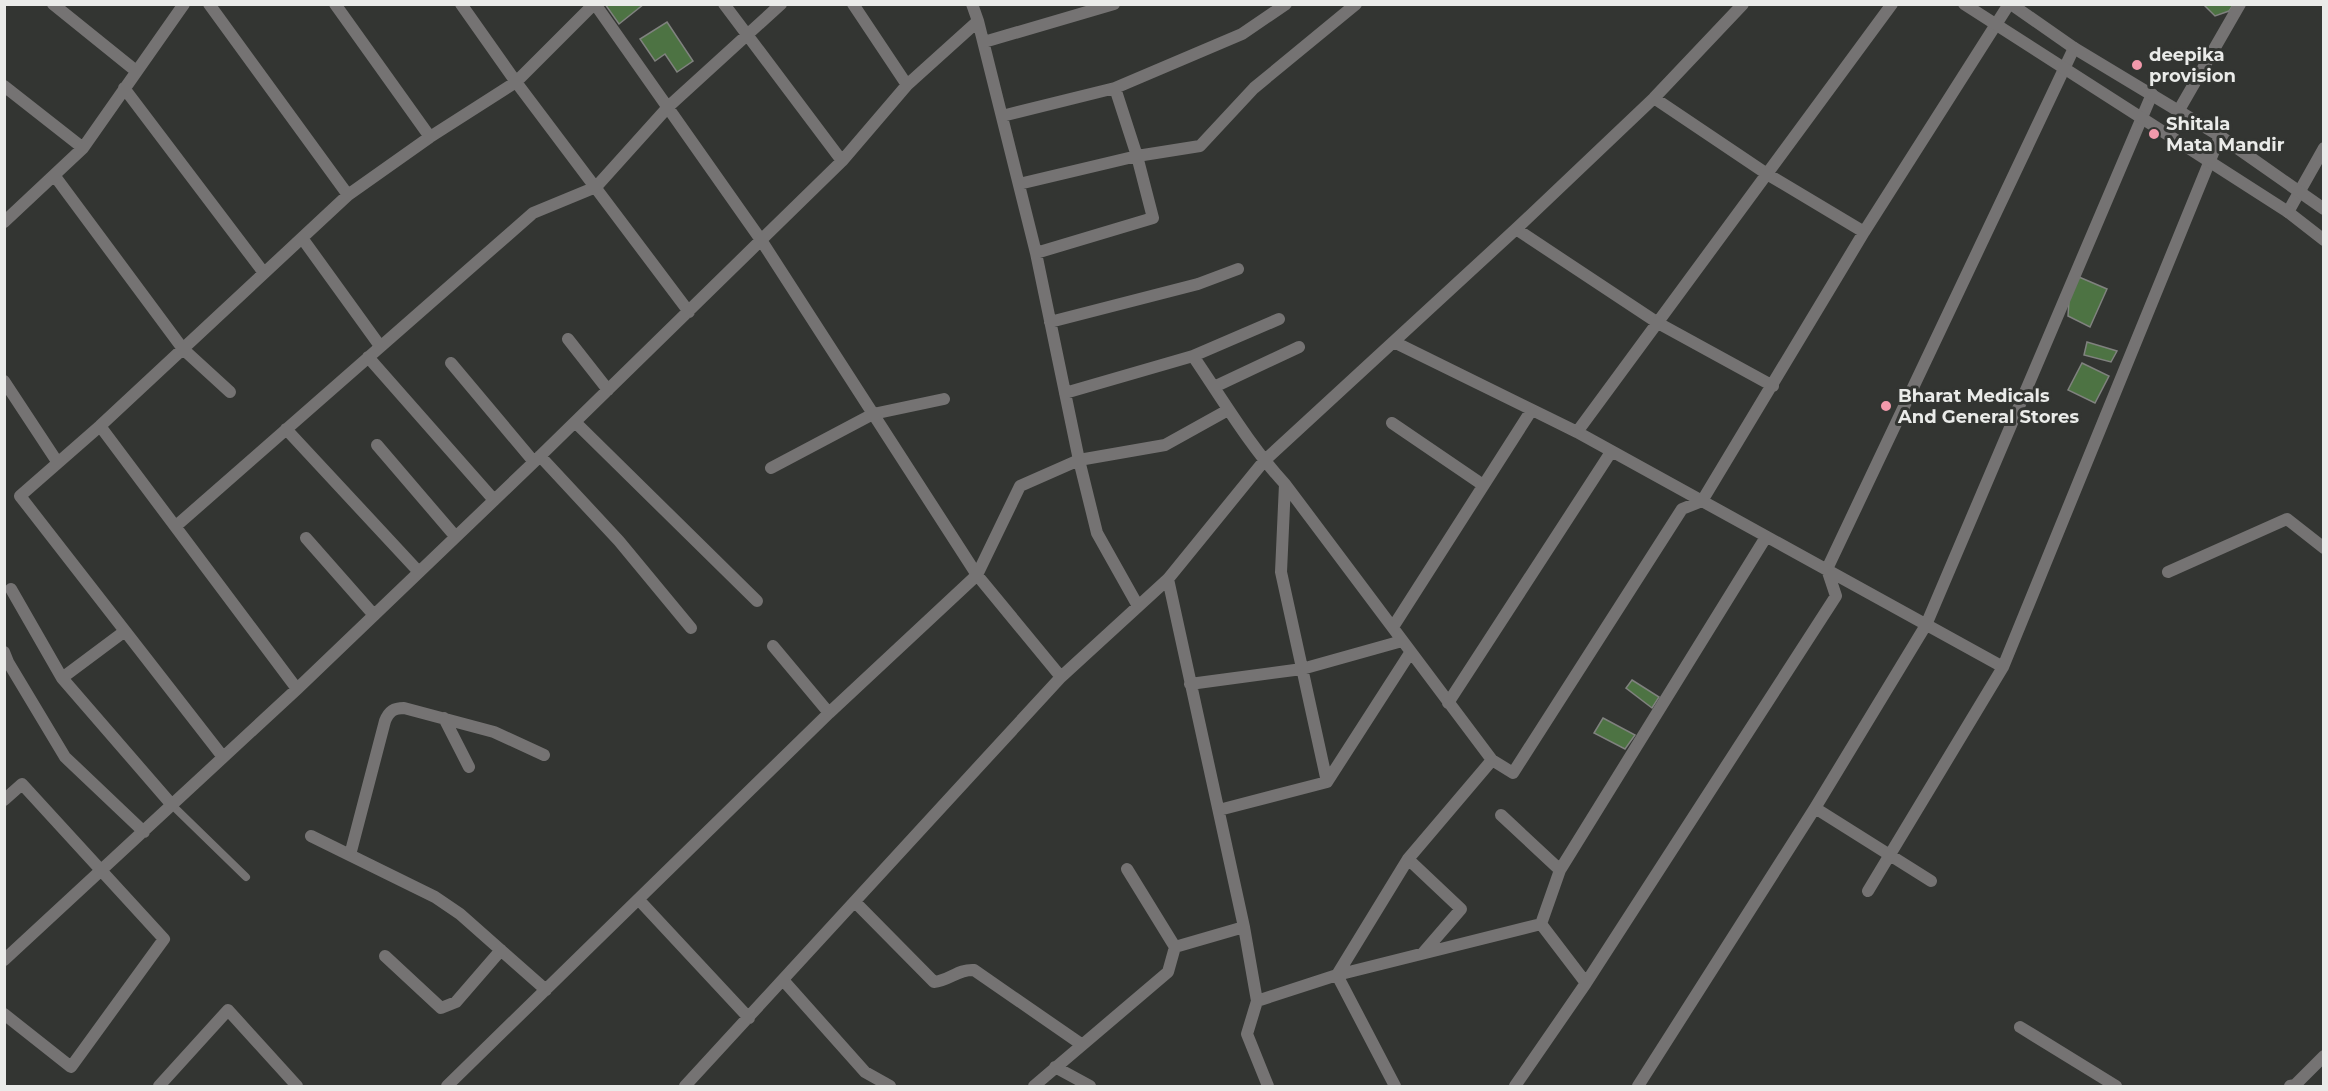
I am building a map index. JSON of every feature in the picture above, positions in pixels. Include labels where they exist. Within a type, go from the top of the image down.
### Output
[{"type":"street","points":[[53,4],[136,71]]},
{"type":"street","points":[[5,218],[54,175],[74,142],[124,88],[184,4]]},
{"type":"street","points":[[209,4],[348,195]]},
{"type":"street","points":[[335,4],[430,137]]},
{"type":"street","points":[[461,4],[516,82],[689,312]]},
{"type":"street","points":[[223,757],[21,496],[100,426],[348,195],[430,137],[516,82],[594,4],[761,240],[977,575],[1061,677]]},
{"type":"street","points":[[724,4],[842,161]]},
{"type":"street","points":[[176,526],[533,213],[596,187],[668,107],[781,4]]},
{"type":"street","points":[[853,4],[907,85]]},
{"type":"street","points":[[972,4],[984,42],[1036,253],[1079,460],[1097,533],[1138,606]]},
{"type":"street","points":[[984,42],[1114,4]]},
{"type":"street","points":[[1002,116],[1115,88],[1242,34],[1286,4]]},
{"type":"street","points":[[1019,184],[1137,156],[1200,146],[1254,88],[1356,4]]},
{"type":"street","points":[[685,1086],[1061,677],[1168,579],[1264,461],[1516,229],[1654,98],[1743,4]]},
{"type":"street","points":[[1577,432],[1892,4]]},
{"type":"street","points":[[1964,4],[2288,212],[2324,240]]},
{"type":"street","points":[[1194,356],[1264,461],[1286,484],[1448,703],[1492,760],[1513,772],[1682,509],[1702,501],[1864,232],[2010,4],[2074,48],[2220,136],[2324,209]]},
{"type":"street","points":[[2179,110],[2240,4]]},
{"type":"street","points":[[4,960],[297,689],[537,459],[842,161],[907,85],[978,21]]},
{"type":"street","points":[[1515,1086],[1586,982],[1836,596],[1827,569],[2074,48]]},
{"type":"street","points":[[4,86],[74,142]]},
{"type":"street","points":[[124,88],[264,273]]},
{"type":"street","points":[[1036,253],[1153,218],[1137,156],[1115,88]]},
{"type":"street","points":[[1638,1086],[1815,808],[1926,625],[2152,94]]},
{"type":"street","points":[[1654,98],[1767,174],[1864,232]]},
{"type":"street","points":[[1868,891],[2003,667],[2220,136]]},
{"type":"street","points":[[2288,212],[2324,148]]},
{"type":"street","points":[[54,175],[183,349],[230,392]]},
{"type":"street","points":[[1516,229],[1658,323],[1773,386]]},
{"type":"street","points":[[302,238],[380,346]]},
{"type":"street","points":[[1050,322],[1198,284],[1238,269]]},
{"type":"street","points":[[1065,393],[1194,356],[1279,319]]},
{"type":"street","points":[[568,339],[608,390]]},
{"type":"street","points":[[1394,342],[1577,432],[2003,667]]},
{"type":"street","points":[[1214,387],[1299,347]]},
{"type":"street","points":[[368,357],[494,500]]},
{"type":"street","points":[[451,363],[537,459],[619,541],[691,628]]},
{"type":"street","points":[[4,381],[58,463]]},
{"type":"street","points":[[771,468],[873,414],[944,399]]},
{"type":"street","points":[[447,1086],[829,713],[977,575],[1020,486],[1079,460],[1165,445],[1228,410]]},
{"type":"street","points":[[1393,627],[1531,411]]},
{"type":"street","points":[[575,422],[757,601]]},
{"type":"street","points":[[1392,423],[1483,485]]},
{"type":"street","points":[[100,426],[297,689]]},
{"type":"street","points":[[286,429],[418,571]]},
{"type":"street","points":[[377,445],[455,536]]},
{"type":"street","points":[[1448,703],[1611,452]]},
{"type":"street","points":[[1286,484],[1281,572],[1327,782]]},
{"type":"street","points":[[2168,572],[2287,519],[2324,548]]},
{"type":"street","points":[[1541,924],[1560,870],[1766,537]]},
{"type":"street","points":[[306,538],[373,614]]},
{"type":"street","points":[[1168,579],[1220,810],[1257,1001],[1247,1034],[1268,1086]]},
{"type":"street","points":[[11,589],[62,678],[172,805]]},
{"type":"street","points":[[62,678],[125,631]]},
{"type":"street","points":[[1190,684],[1302,669],[1402,641]]},
{"type":"street","points":[[773,646],[829,713]]},
{"type":"street","points":[[4,652],[65,757],[144,832]]},
{"type":"street","points":[[1220,810],[1327,782],[1410,653]]},
{"type":"street","points":[[350,855],[388,714],[395,708],[404,708],[494,732],[544,755]]},
{"type":"street","points":[[444,718],[469,767]]},
{"type":"street","points":[[1337,975],[1408,859],[1492,760]]},
{"type":"street","points":[[4,800],[22,784],[164,939],[71,1067],[4,1014]]},
{"type":"street","points":[[1815,808],[1931,881]]},
{"type":"street","points":[[1501,815],[1560,870]]},
{"type":"street","points":[[311,836],[435,897],[460,914],[546,990]]},
{"type":"street","points":[[1408,859],[1461,909],[1422,953]]},
{"type":"street","points":[[1034,1086],[1168,972],[1175,947],[1127,869]]},
{"type":"street","points":[[639,900],[749,1018]]},
{"type":"street","points":[[855,902],[934,982],[942,982],[965,970],[974,970],[1082,1044]]},
{"type":"street","points":[[1541,924],[1586,982]]},
{"type":"street","points":[[1257,1001],[1337,975],[1541,924]]},
{"type":"street","points":[[1175,947],[1244,927]]},
{"type":"street","points":[[385,956],[441,1008],[456,1002],[501,950]]},
{"type":"street","points":[[1337,975],[1395,1086]]},
{"type":"street","points":[[783,980],[866,1072],[890,1086]]},
{"type":"street","points":[[159,1086],[228,1010],[297,1086]]},
{"type":"street","points":[[2020,1028],[2116,1086]]},
{"type":"street","points":[[2290,1086],[2295,1085],[2324,1056]]},
{"type":"street","points":[[1055,1067],[1090,1086]]},
{"type":"lane","points":[[172,805],[246,877]]},
{"type":"building","points":[[605,4],[644,4],[619,24]]},
{"type":"building","points":[[2203,4],[2234,4],[2229,11],[2215,16]]},
{"type":"building","points":[[667,22],[693,61],[677,72],[665,54],[655,61],[640,39]]},
{"type":"building","points":[[2079,277],[2107,289],[2090,327],[2068,316],[2069,300]]},
{"type":"building","points":[[2087,342],[2117,351],[2111,362],[2084,355]]},
{"type":"building","points":[[2082,363],[2109,376],[2095,403],[2068,390]]},
{"type":"building","points":[[1632,680],[1659,697],[1652,708],[1626,688]]},
{"type":"building","points":[[1603,718],[1635,735],[1625,749],[1594,733]]},
{"type":"place","name":"deepika provision","points":[[2137,65]]},
{"type":"place","name":"Shitala Mata Mandir","points":[[2154,134]]},
{"type":"place","name":"Bharat Medicals And General Stores","points":[[1886,406]]}]
